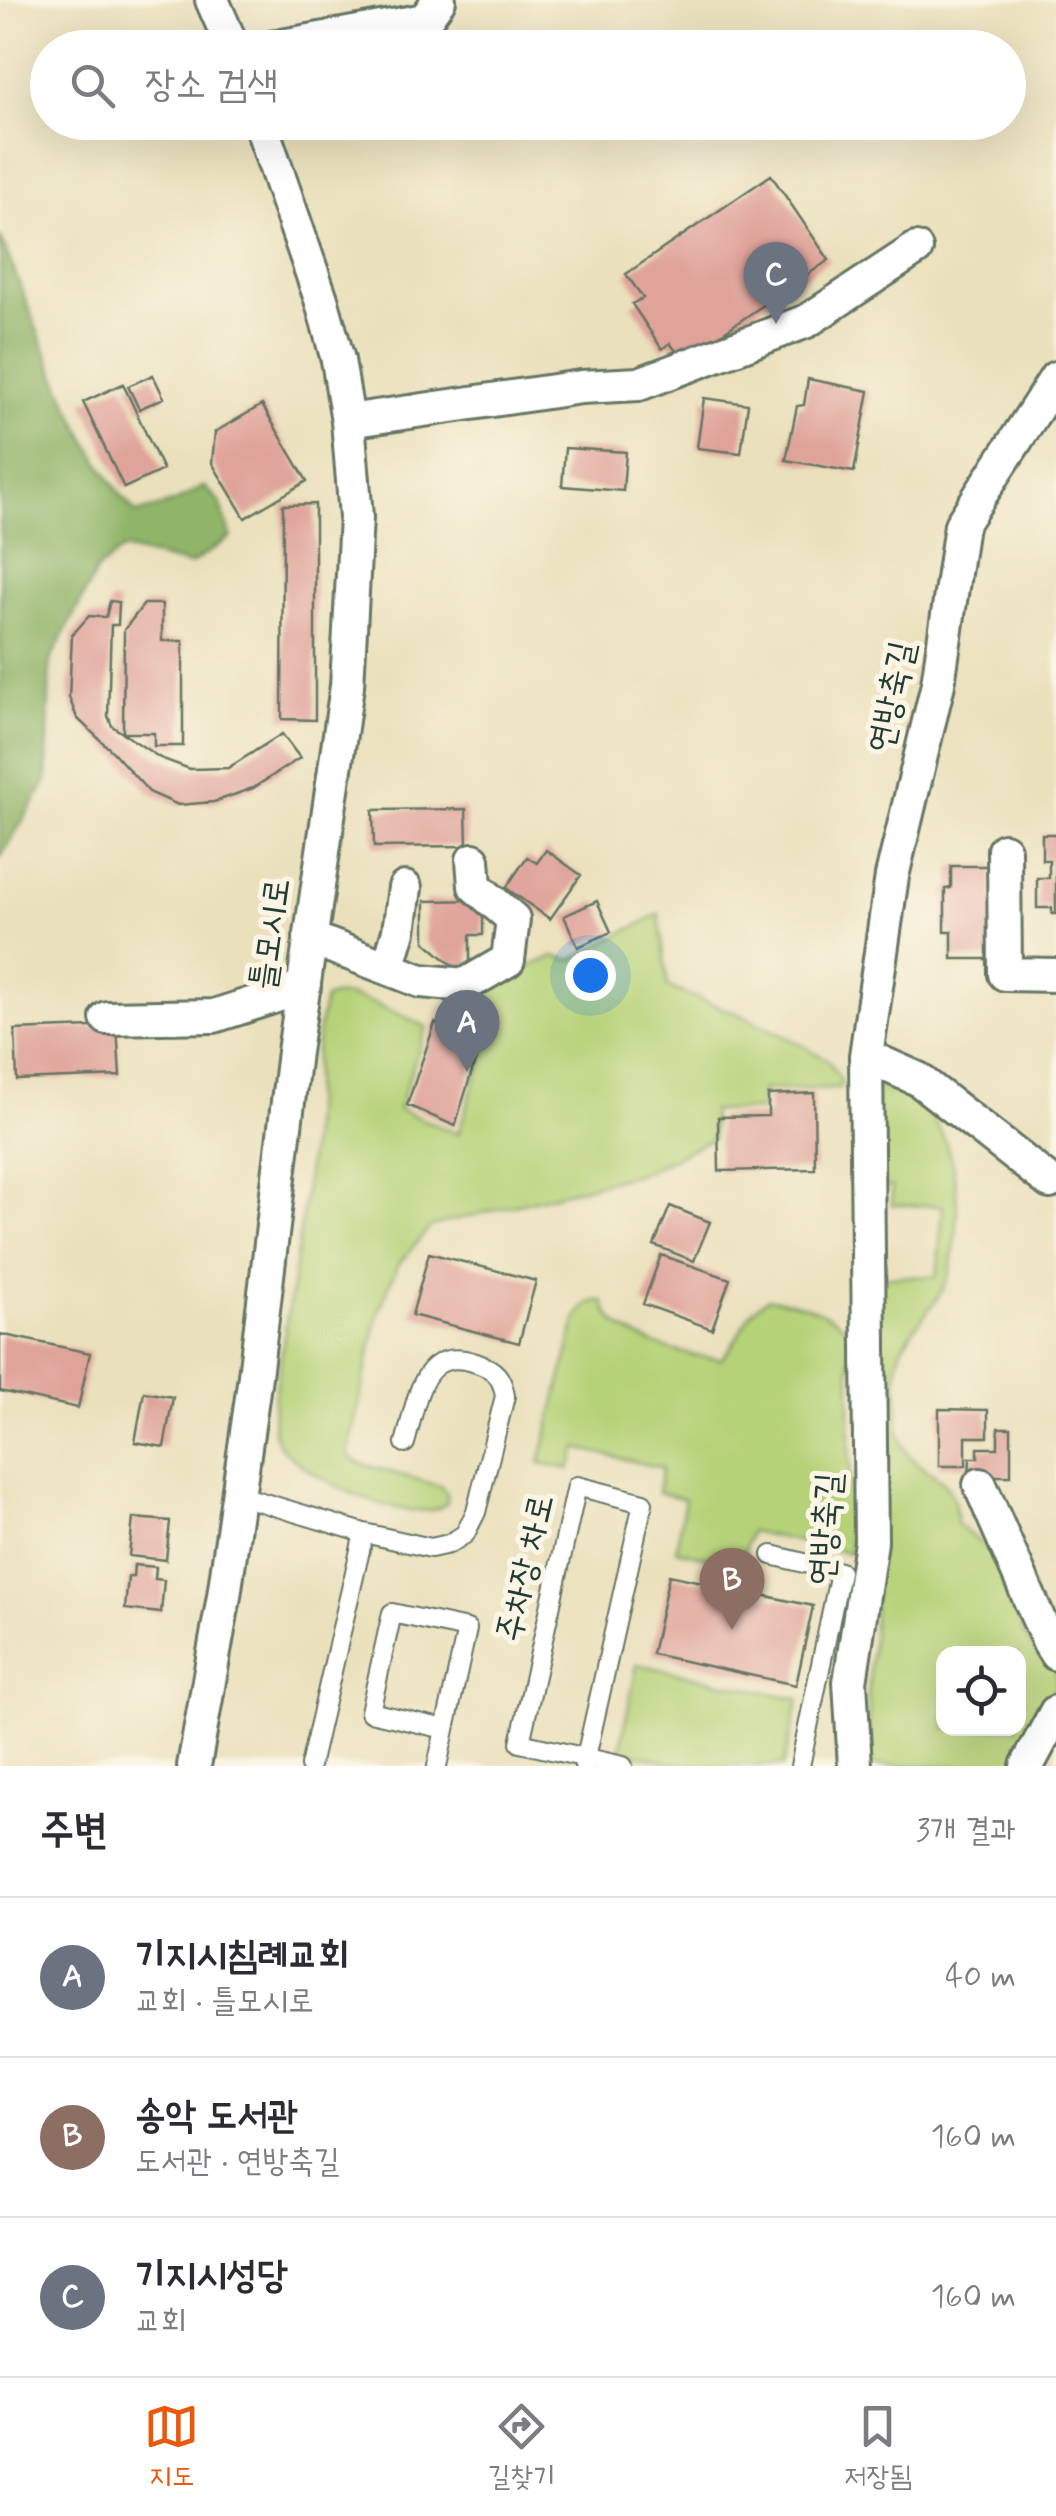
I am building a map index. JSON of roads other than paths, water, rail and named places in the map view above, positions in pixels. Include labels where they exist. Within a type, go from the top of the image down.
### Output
[{"type":"street","points":[[212,0],[225,30]]},
{"type":"street","points":[[370,30],[425,20],[439,0]]},
{"type":"street","name":"틀모시로","points":[[194,1766],[238,1495],[346,686],[356,517],[338,360],[266,140]]},
{"type":"street","points":[[348,422],[581,387],[640,384],[808,321],[916,249]]},
{"type":"street","name":"연방축길","points":[[855,1766],[850,1682],[872,1542],[866,1056],[892,876],[938,684],[961,525],[1056,378]]},
{"type":"street","points":[[1004,850],[1005,974],[1056,974]]},
{"type":"street","points":[[310,938],[421,981],[464,985],[508,960],[513,919],[474,886],[473,860]]},
{"type":"street","points":[[388,968],[400,931],[405,888]]},
{"type":"street","points":[[107,1018],[214,1016],[304,987]]},
{"type":"street","points":[[866,1056],[918,1079],[1050,1182]]},
{"type":"street","points":[[980,1485],[1056,1654]]},
{"type":"street","points":[[1026,1766],[1056,1712]]},
{"type":"lane","points":[[238,1495],[364,1533],[431,1548],[449,1544],[465,1534],[476,1512],[505,1396],[502,1379],[489,1367],[468,1360],[447,1358],[430,1369],[405,1443]]},
{"type":"lane","name":"주차장 차로","points":[[585,1762],[643,1503],[576,1486],[520,1742],[585,1762],[623,1766]]},
{"type":"lane","points":[[310,1766],[364,1533]]},
{"type":"lane","points":[[772,1555],[840,1572],[800,1766]]},
{"type":"lane","name":"주차장 차로","points":[[437,1766],[446,1729],[466,1629],[392,1613],[370,1712],[446,1729]]},
{"type":"lane","points":[[814,1702],[854,1712]]},
{"type":"place","name":"기지시성당","points":[[776,324]]},
{"type":"place","name":"기지시침례교회","points":[[467,1072]]},
{"type":"place","name":"송악 도서관","points":[[732,1630]]}]
